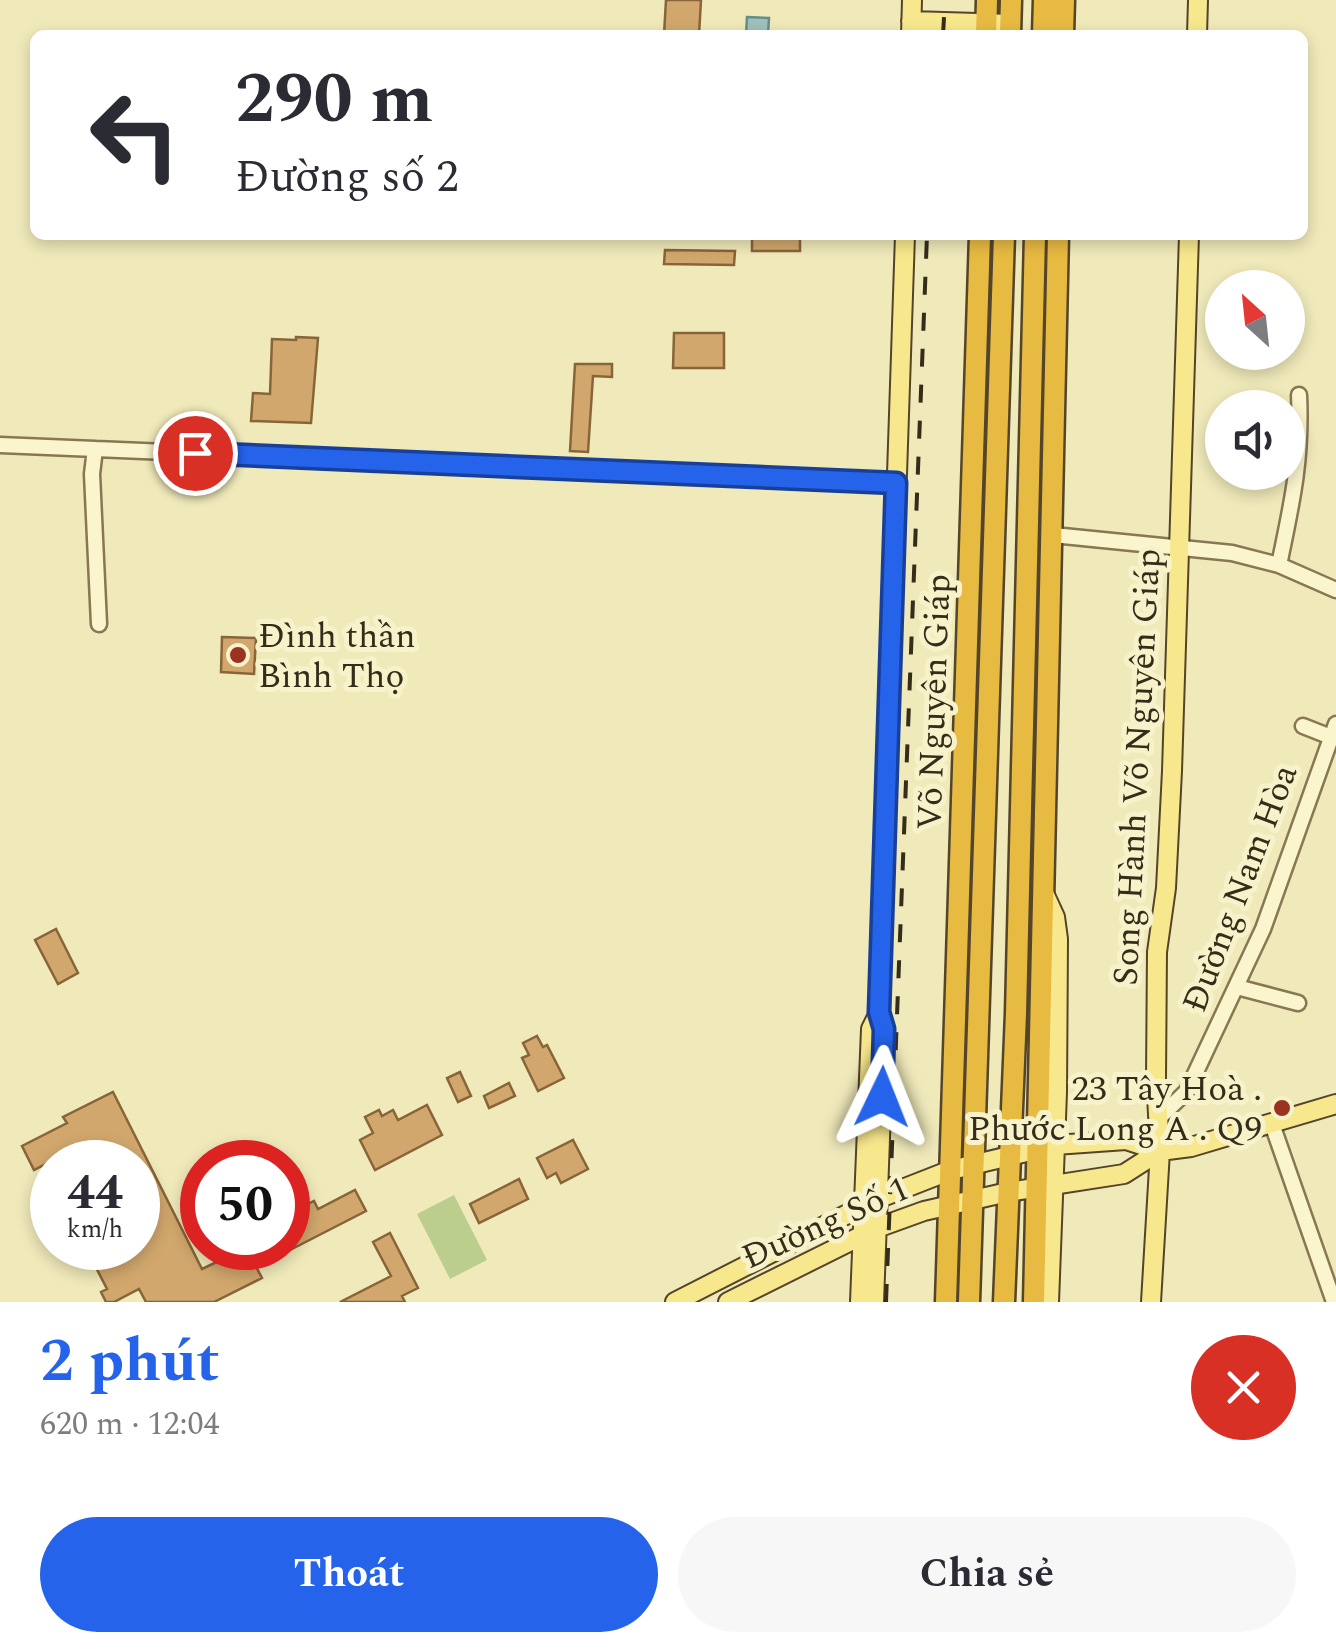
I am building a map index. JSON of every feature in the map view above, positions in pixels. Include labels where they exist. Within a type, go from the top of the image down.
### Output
[{"type":"highway","points":[[986,29],[987,0]]},
{"type":"highway","points":[[1010,30],[1011,0]]},
{"type":"highway","points":[[1043,30],[1044,0]]},
{"type":"highway","points":[[1063,30],[1064,0]]},
{"type":"highway","name":"Võ Nguyên Giáp","points":[[949,1205],[980,240]]},
{"type":"highway","name":"Võ Nguyên Giáp","points":[[974,1199],[1004,240]]},
{"type":"highway","points":[[1004,1302],[1035,240]]},
{"type":"highway","points":[[1034,1302],[1046,1185],[1041,1007],[1058,240]]},
{"type":"highway","points":[[1014,1054],[1041,1007]]},
{"type":"highway","points":[[1011,1119],[1046,1146]]},
{"type":"highway","points":[[968,1302],[974,1199]]},
{"type":"highway","points":[[946,1302],[949,1205]]},
{"type":"main road","points":[[912,0],[911,28],[1010,30]]},
{"type":"main road","points":[[1197,30],[1198,0]]},
{"type":"main road","points":[[874,1302],[870,1231],[884,1029],[879,1012],[904,240]]},
{"type":"main road","name":"Song Hành Võ Nguyên Giáp","points":[[1153,1298],[1160,1151],[1157,952],[1166,888],[1190,240]]},
{"type":"main road","points":[[1044,893],[1058,939],[1046,1146]]},
{"type":"main road","points":[[1160,1151],[1191,1147],[1336,1104]]},
{"type":"main road","name":"Đường Số 1","points":[[676,1302],[871,1202],[951,1170],[1046,1146],[1126,1140],[1160,1151]]},
{"type":"main road","name":"Đường Số 1","points":[[728,1302],[870,1231],[974,1199],[1124,1174],[1160,1151]]},
{"type":"main road","points":[[1046,1185],[1049,1302]]},
{"type":"main road","points":[[860,1302],[870,1231]]},
{"type":"street","points":[[0,445],[896,483]]},
{"type":"street","points":[[96,449],[92,474],[99,624]]},
{"type":"street","points":[[1279,565],[1296,490]]},
{"type":"street","points":[[1052,535],[1232,553],[1279,565],[1336,590]]},
{"type":"street","points":[[1303,726],[1333,731]]},
{"type":"street","name":"Đường Nam Hòa","points":[[1158,1120],[1187,1091],[1237,987],[1263,929],[1333,731]]},
{"type":"street","points":[[1237,987],[1298,1003]]},
{"type":"street","points":[[1272,1124],[1334,1302]]},
{"type":"green space","points":[[454,1195],[487,1260],[450,1279],[417,1214]]},
{"type":"water","points":[[747,17],[769,18],[768,30],[746,30]]},
{"type":"building","points":[[666,0],[701,0],[699,30],[664,30]]},
{"type":"building","points":[[752,240],[800,240],[800,251],[752,251]]},
{"type":"building","points":[[665,250],[735,251],[734,265],[664,264]]},
{"type":"building","points":[[674,333],[724,333],[724,368],[673,368]]},
{"type":"building","points":[[318,338],[311,423],[251,421],[253,393],[270,394],[272,339]]},
{"type":"building","points":[[575,364],[612,364],[612,377],[593,376],[588,452],[570,451]]},
{"type":"building","name":"Đình thần Bình Thọ","points":[[222,637],[256,638],[254,674],[221,672]]},
{"type":"building","points":[[56,929],[78,973],[58,984],[35,940]]},
{"type":"building","points":[[537,1036],[543,1047],[547,1045],[564,1078],[538,1091],[522,1058],[529,1055],[523,1043]]},
{"type":"building","points":[[460,1072],[471,1096],[458,1102],[447,1078]]},
{"type":"building","points":[[509,1083],[515,1096],[489,1108],[484,1096]]},
{"type":"building","points":[[113,1092],[137,1140],[34,1140],[67,1123],[63,1117]]},
{"type":"building","points":[[427,1105],[442,1135],[375,1170],[360,1140],[373,1133],[365,1117],[379,1110],[382,1116],[393,1110],[398,1120]]},
{"type":"building","points":[[573,1140],[588,1169],[561,1183],[556,1173],[547,1178],[537,1158]]},
{"type":"building","points":[[30,1142],[30,1162],[22,1146]]},
{"type":"building","points":[[519,1179],[528,1199],[479,1223],[470,1204]]},
{"type":"building","points":[[160,1185],[180,1225],[180,1270],[258,1270],[262,1278],[214,1302],[146,1302],[139,1289],[106,1302],[101,1292],[107,1289],[97,1270],[160,1270]]},
{"type":"building","points":[[355,1190],[366,1211],[310,1240],[310,1203],[314,1201],[318,1209]]},
{"type":"building","points":[[390,1233],[418,1288],[402,1296],[405,1302],[340,1302],[391,1276],[373,1242]]},
{"type":"railway","points":[[943,30],[945,0]]},
{"type":"railway","points":[[886,1302],[927,240]]},
{"type":"place","name":"Đình thần Bình Thọ","points":[[238,655]]},
{"type":"place","name":"23 Tây Hoà . Phước Long A . Q9","points":[[1282,1108]]},
{"type":"route","points":[[195,453],[896,483],[879,1012],[884,1029],[882,1097]]}]
